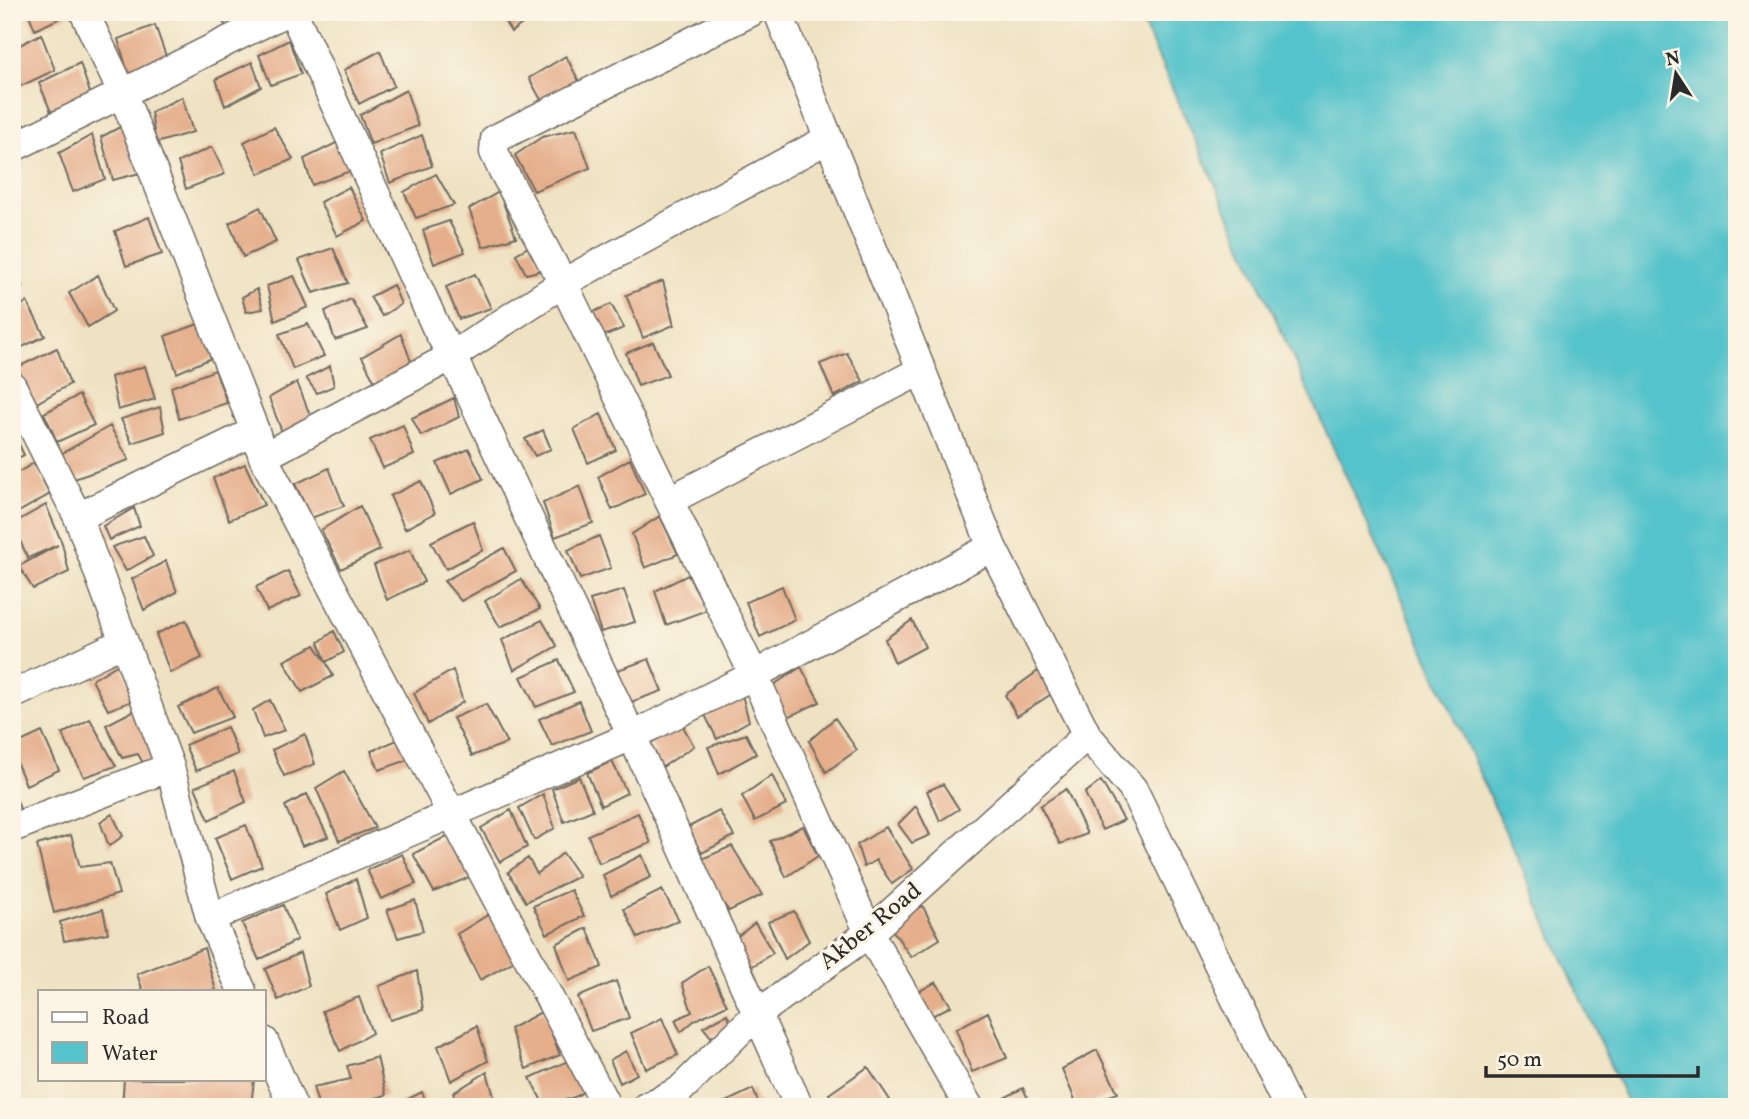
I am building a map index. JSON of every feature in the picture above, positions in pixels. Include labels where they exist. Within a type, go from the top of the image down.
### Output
[{"type":"street","points":[[84,12],[122,92],[259,444],[607,1107]]},
{"type":"street","points":[[12,148],[286,12]]},
{"type":"street","points":[[293,12],[436,327],[632,736],[799,1107]]},
{"type":"street","points":[[751,12],[495,139],[494,152],[564,283],[670,500],[754,675],[869,933],[969,1107]]},
{"type":"street","points":[[778,12],[992,547],[1087,735],[1133,789],[1288,1107]]},
{"type":"street","points":[[78,517],[259,444],[452,356],[564,283],[828,139]]},
{"type":"street","points":[[670,500],[922,370]]},
{"type":"street","points":[[13,392],[78,517],[170,767],[210,918],[242,990]]},
{"type":"street","points":[[210,918],[632,736],[754,675],[992,547]]},
{"type":"street","points":[[12,695],[124,642]]},
{"type":"street","name":"Akber Road","points":[[646,1107],[679,1091],[757,1016],[869,933],[1087,735]]},
{"type":"street","points":[[12,828],[170,767]]},
{"type":"street","points":[[266,1046],[293,1107]]},
{"type":"water","points":[[1138,12],[1737,12],[1737,1107],[1629,1107]]},
{"type":"building","points":[[28,12],[73,12],[35,30]]},
{"type":"building","points":[[217,12],[268,12],[230,33]]},
{"type":"building","points":[[499,12],[539,12],[511,32]]},
{"type":"building","points":[[155,25],[168,62],[129,77],[118,39]]},
{"type":"building","points":[[41,34],[55,70],[21,86],[12,68],[12,49]]},
{"type":"building","points":[[289,40],[301,74],[271,85],[259,55]]},
{"type":"building","points":[[380,51],[394,86],[359,104],[344,70]]},
{"type":"building","points":[[566,56],[583,89],[546,109],[529,78]]},
{"type":"building","points":[[252,62],[261,87],[225,106],[216,79]]},
{"type":"building","points":[[80,63],[91,96],[51,112],[39,83]]},
{"type":"building","points":[[406,90],[418,126],[371,144],[360,115]]},
{"type":"building","points":[[182,97],[193,132],[156,143],[151,112]]},
{"type":"building","points":[[122,126],[140,173],[113,180],[101,137]]},
{"type":"building","points":[[274,127],[293,159],[259,174],[244,142]]},
{"type":"building","points":[[576,129],[590,168],[534,191],[515,155],[542,137]]},
{"type":"building","points":[[92,135],[105,179],[73,192],[59,153]]},
{"type":"building","points":[[422,135],[432,166],[390,183],[380,154]]},
{"type":"building","points":[[340,141],[353,170],[312,185],[304,159]]},
{"type":"building","points":[[212,147],[225,174],[186,189],[178,162]]},
{"type":"building","points":[[436,174],[454,205],[416,218],[404,192]]},
{"type":"building","points":[[349,187],[366,221],[337,236],[320,202]]},
{"type":"building","points":[[499,192],[516,237],[483,247],[469,209]]},
{"type":"building","points":[[260,207],[276,242],[243,257],[229,223]]},
{"type":"building","points":[[149,217],[162,254],[126,266],[115,231]]},
{"type":"building","points":[[449,221],[465,252],[434,264],[423,230]]},
{"type":"building","points":[[532,245],[543,270],[526,274],[516,254]]},
{"type":"building","points":[[333,248],[348,283],[313,293],[299,260]]},
{"type":"building","points":[[12,265],[23,287],[12,292]]},
{"type":"building","points":[[475,274],[491,308],[459,319],[446,287]]},
{"type":"building","points":[[98,275],[114,311],[88,327],[69,293]]},
{"type":"building","points":[[294,276],[308,307],[275,321],[267,286]]},
{"type":"building","points":[[663,281],[674,325],[643,338],[626,295]]},
{"type":"building","points":[[393,285],[401,304],[382,316],[370,297]]},
{"type":"building","points":[[257,289],[263,309],[246,312],[242,297]]},
{"type":"building","points":[[351,299],[368,329],[335,340],[325,311]]},
{"type":"building","points":[[27,302],[45,336],[12,352],[12,309]]},
{"type":"building","points":[[611,304],[624,328],[603,336],[591,313]]},
{"type":"building","points":[[201,323],[216,356],[177,373],[165,336]]},
{"type":"building","points":[[308,324],[324,356],[293,369],[279,334]]},
{"type":"building","points":[[401,334],[413,367],[377,386],[362,357]]},
{"type":"building","points":[[653,342],[668,375],[638,386],[626,353]]},
{"type":"building","points":[[57,348],[70,384],[33,405],[18,367]]},
{"type":"building","points":[[847,353],[863,381],[834,397],[820,364]]},
{"type":"building","points":[[145,366],[155,399],[118,410],[111,377]]},
{"type":"building","points":[[330,366],[334,386],[317,393],[306,378]]},
{"type":"building","points":[[215,370],[227,403],[179,419],[171,387]]},
{"type":"building","points":[[297,382],[315,428],[284,437],[269,398]]},
{"type":"building","points":[[79,395],[94,425],[57,442],[44,413]]},
{"type":"building","points":[[454,398],[459,417],[421,436],[412,418]]},
{"type":"building","points":[[160,407],[165,432],[132,443],[121,419]]},
{"type":"building","points":[[601,414],[616,450],[588,463],[574,429]]},
{"type":"building","points":[[403,425],[414,455],[383,468],[370,440]]},
{"type":"building","points":[[110,426],[129,460],[74,479],[61,454]]},
{"type":"building","points":[[12,429],[24,455],[12,461]]},
{"type":"building","points":[[543,430],[551,449],[535,456],[525,439]]},
{"type":"building","points":[[469,449],[483,479],[451,494],[437,463]]},
{"type":"building","points":[[630,459],[645,494],[612,510],[598,477]]},
{"type":"building","points":[[34,463],[50,494],[15,514],[12,508],[12,476]]},
{"type":"building","points":[[245,464],[264,505],[229,520],[213,478]]},
{"type":"building","points":[[329,468],[344,506],[311,518],[295,484]]},
{"type":"building","points":[[421,481],[435,513],[405,529],[390,496]]},
{"type":"building","points":[[580,486],[593,523],[555,537],[543,503]]},
{"type":"building","points":[[46,505],[62,543],[69,572],[33,589],[19,566],[58,545],[28,558],[12,524]]},
{"type":"building","points":[[360,506],[380,550],[341,569],[321,530]]},
{"type":"building","points":[[134,508],[140,526],[109,540],[103,526]]},
{"type":"building","points":[[660,516],[678,554],[645,568],[632,534]]},
{"type":"building","points":[[473,521],[483,550],[446,569],[431,542]]},
{"type":"building","points":[[144,536],[153,556],[126,571],[112,547]]},
{"type":"building","points":[[599,536],[611,568],[580,579],[568,550]]},
{"type":"building","points":[[504,548],[516,571],[461,601],[444,581]]},
{"type":"building","points":[[410,550],[424,582],[387,600],[374,565]]},
{"type":"building","points":[[166,561],[177,592],[144,610],[132,579]]},
{"type":"building","points":[[288,571],[301,596],[267,611],[256,587]]},
{"type":"building","points":[[688,575],[707,610],[666,625],[655,591]]},
{"type":"building","points":[[521,579],[540,609],[500,627],[485,601]]},
{"type":"building","points":[[782,586],[795,620],[760,637],[746,602]]},
{"type":"building","points":[[624,590],[635,622],[601,632],[590,600]]},
{"type":"building","points":[[186,620],[202,658],[170,673],[156,634]]},
{"type":"building","points":[[542,620],[557,646],[514,670],[502,640]]},
{"type":"building","points":[[912,620],[925,647],[895,663],[885,639]]},
{"type":"building","points":[[334,631],[344,652],[326,662],[319,642]]},
{"type":"building","points":[[315,645],[333,676],[302,692],[284,661]]},
{"type":"building","points":[[649,659],[662,691],[628,703],[615,671]]},
{"type":"building","points":[[559,660],[574,692],[536,707],[521,677]]},
{"type":"building","points":[[120,663],[135,700],[108,710],[92,680]]},
{"type":"building","points":[[801,667],[820,702],[788,717],[772,686]]},
{"type":"building","points":[[453,670],[463,702],[428,724],[414,693]]},
{"type":"building","points":[[1038,671],[1053,693],[1017,716],[1005,695]]},
{"type":"building","points":[[218,688],[233,717],[191,733],[178,707]]},
{"type":"building","points":[[742,695],[749,721],[717,739],[704,713]]},
{"type":"building","points":[[270,700],[285,730],[263,738],[253,710]]},
{"type":"building","points":[[579,701],[591,731],[552,746],[539,719]]},
{"type":"building","points":[[486,704],[507,743],[472,756],[453,718]]},
{"type":"building","points":[[135,710],[155,758],[143,763],[138,754],[122,758],[106,725]]},
{"type":"building","points":[[835,718],[857,750],[826,772],[809,741]]},
{"type":"building","points":[[90,719],[116,766],[84,777],[62,734]]},
{"type":"building","points":[[680,721],[694,746],[661,768],[650,740]]},
{"type":"building","points":[[227,727],[238,754],[196,771],[185,745]]},
{"type":"building","points":[[42,732],[59,770],[26,785],[12,746]]},
{"type":"building","points":[[305,734],[315,764],[284,776],[272,750]]},
{"type":"building","points":[[746,734],[756,754],[719,774],[708,747]]},
{"type":"building","points":[[402,738],[411,759],[379,770],[371,751]]},
{"type":"building","points":[[612,761],[627,793],[601,806],[587,773]]},
{"type":"building","points":[[234,771],[246,802],[209,820],[195,787]]},
{"type":"building","points":[[344,771],[375,828],[339,841],[316,788]]},
{"type":"building","points":[[772,775],[786,805],[755,821],[742,796]]},
{"type":"building","points":[[579,777],[593,810],[564,822],[552,789]]},
{"type":"building","points":[[1101,781],[1124,820],[1102,830],[1085,793]]},
{"type":"building","points":[[943,784],[959,809],[940,821],[927,791]]},
{"type":"building","points":[[12,786],[22,815],[12,818]]},
{"type":"building","points":[[1066,789],[1087,834],[1060,844],[1040,806]]},
{"type":"building","points":[[307,794],[328,837],[302,846],[285,806]]},
{"type":"building","points":[[543,794],[555,828],[534,840],[519,808]]},
{"type":"building","points":[[916,806],[930,835],[912,843],[898,824]]},
{"type":"building","points":[[511,810],[527,847],[500,862],[481,828]]},
{"type":"building","points":[[719,811],[734,836],[702,853],[687,828]]},
{"type":"building","points":[[638,813],[651,843],[599,863],[588,835]]},
{"type":"building","points":[[112,814],[123,836],[109,846],[100,822]]},
{"type":"building","points":[[246,825],[262,866],[232,879],[215,838]]},
{"type":"building","points":[[803,826],[818,856],[786,877],[770,841]]},
{"type":"building","points":[[886,827],[913,869],[892,884],[876,860],[864,867],[857,845]]},
{"type":"building","points":[[71,835],[80,867],[110,863],[119,894],[54,913],[37,845]]},
{"type":"building","points":[[449,835],[472,876],[434,892],[413,854]]},
{"type":"building","points":[[732,846],[762,895],[729,911],[707,882],[697,861]]},
{"type":"building","points":[[563,853],[579,876],[526,902],[508,872],[528,858],[537,874]]},
{"type":"building","points":[[402,854],[416,884],[381,899],[367,870]]},
{"type":"building","points":[[642,855],[651,877],[611,896],[603,875]]},
{"type":"building","points":[[356,879],[367,918],[340,930],[326,894]]},
{"type":"building","points":[[571,890],[584,916],[547,934],[533,906]]},
{"type":"building","points":[[662,890],[679,920],[638,938],[624,909]]},
{"type":"building","points":[[415,900],[423,931],[398,938],[387,910]]},
{"type":"building","points":[[283,905],[297,940],[259,960],[242,923]]},
{"type":"building","points":[[922,905],[940,939],[911,957],[891,928]]},
{"type":"building","points":[[103,909],[108,933],[64,941],[60,922]]},
{"type":"building","points":[[794,911],[809,941],[785,959],[768,922]]},
{"type":"building","points":[[491,913],[516,960],[480,980],[457,934]]},
{"type":"building","points":[[755,923],[773,953],[748,969],[734,939]]},
{"type":"building","points":[[587,928],[602,967],[569,981],[556,944]]},
{"type":"building","points":[[204,948],[216,990],[143,990],[137,974]]},
{"type":"building","points":[[300,953],[309,986],[278,1000],[265,969]]},
{"type":"building","points":[[708,966],[727,1005],[695,1020],[681,1032],[675,1020],[692,1012],[682,983]]},
{"type":"building","points":[[417,971],[423,1010],[390,1020],[379,986]]},
{"type":"building","points":[[616,981],[629,1018],[591,1031],[578,997]]},
{"type":"building","points":[[936,982],[951,1006],[932,1016],[918,992]]},
{"type":"building","points":[[359,997],[372,1033],[340,1051],[322,1011]]},
{"type":"building","points":[[543,1011],[560,1055],[526,1069],[510,1029]]},
{"type":"building","points":[[988,1012],[1007,1058],[972,1072],[956,1029]]},
{"type":"building","points":[[727,1014],[732,1025],[711,1037],[703,1027]]},
{"type":"building","points":[[662,1018],[678,1055],[646,1069],[631,1033]]},
{"type":"building","points":[[477,1026],[488,1061],[451,1081],[438,1046]]},
{"type":"building","points":[[1097,1050],[1118,1093],[1078,1107],[1062,1069]]},
{"type":"building","points":[[626,1051],[637,1074],[620,1083],[610,1060]]},
{"type":"building","points":[[377,1057],[386,1095],[340,1107],[319,1107],[313,1087],[351,1079],[347,1066]]},
{"type":"building","points":[[570,1060],[587,1089],[577,1096],[545,1107],[530,1078]]},
{"type":"building","points":[[868,1067],[890,1100],[875,1107],[837,1107],[829,1094]]},
{"type":"building","points":[[487,1072],[497,1107],[459,1107],[453,1093]]},
{"type":"building","points":[[124,1080],[254,1080],[251,1107],[122,1107]]},
{"type":"building","points":[[1023,1088],[1032,1107],[987,1107]]},
{"type":"building","points":[[753,1089],[760,1107],[715,1107]]},
{"type":"building","points":[[422,1092],[428,1107],[403,1107],[402,1102]]}]
